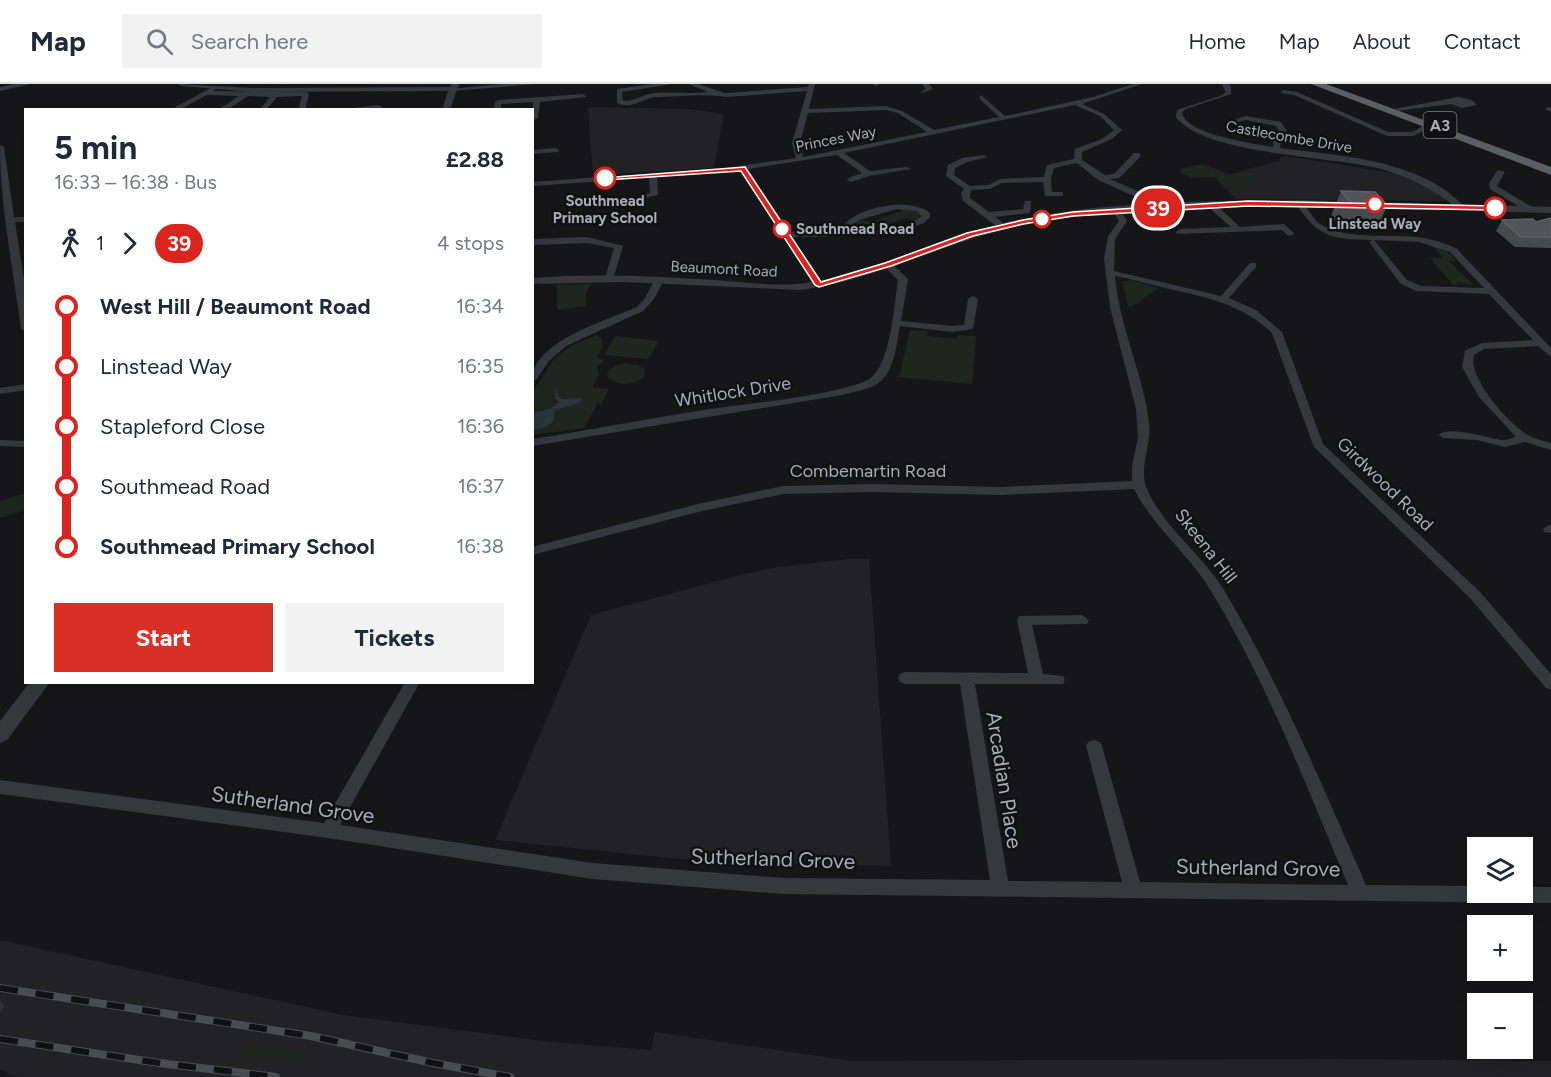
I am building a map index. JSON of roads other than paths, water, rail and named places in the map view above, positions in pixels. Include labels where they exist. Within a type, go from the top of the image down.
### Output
[{"type":"highway","name":"A3","points":[[1316,84],[1551,171]]},
{"type":"highway","name":"A3","points":[[1330,84],[1551,164]]},
{"type":"street","points":[[0,89],[26,84]]},
{"type":"street","points":[[182,84],[245,95],[306,94],[320,88]]},
{"type":"street","points":[[177,108],[212,90],[532,84]]},
{"type":"street","points":[[669,84],[619,90],[620,102],[636,103],[647,96],[655,95],[714,93],[733,95],[811,87],[796,143],[801,160]]},
{"type":"street","points":[[691,84],[714,93]]},
{"type":"street","name":"Princes Way","points":[[534,184],[743,168],[801,160],[1075,103],[1113,94],[1139,84]]},
{"type":"street","name":"Castlecombe Drive","points":[[1225,84],[1229,88],[1229,93],[1179,111],[1183,124],[1227,140],[1340,160],[1413,176],[1441,188],[1460,206]]},
{"type":"street","points":[[447,108],[454,87]]},
{"type":"street","points":[[369,88],[359,108],[379,108]]},
{"type":"street","points":[[1283,92],[1294,93],[1387,134],[1413,135],[1430,126]]},
{"type":"street","points":[[499,93],[497,106],[584,96]]},
{"type":"street","points":[[302,108],[306,94]]},
{"type":"street","points":[[224,108],[245,95]]},
{"type":"street","points":[[264,108],[275,95]]},
{"type":"street","points":[[981,97],[1004,117]]},
{"type":"street","points":[[534,118],[537,100]]},
{"type":"street","points":[[1397,109],[1451,102]]},
{"type":"street","points":[[1075,103],[1102,116],[1118,130],[1113,137],[1085,146],[1078,151],[1078,161]]},
{"type":"street","points":[[806,111],[886,108],[900,112],[932,132]]},
{"type":"street","points":[[1231,122],[1246,118],[1278,124],[1284,133],[1277,139],[1276,150]]},
{"type":"street","points":[[0,147],[6,216],[24,318]]},
{"type":"street","points":[[534,152],[555,150]]},
{"type":"street","points":[[839,153],[868,174]]},
{"type":"street","points":[[1340,160],[1339,155],[1353,153]]},
{"type":"street","points":[[1101,178],[1116,176],[1137,155]]},
{"type":"street","points":[[984,157],[965,160],[951,167],[950,176],[968,188],[990,187],[1000,181],[1047,179]]},
{"type":"street","points":[[1060,194],[1048,194],[1047,179],[1050,167],[1078,161],[1101,178],[1146,198],[1157,208]]},
{"type":"street","points":[[743,168],[819,285]]},
{"type":"street","points":[[851,180],[868,174],[907,169]]},
{"type":"street","points":[[1501,172],[1492,183],[1493,186],[1529,209]]},
{"type":"street","points":[[644,196],[654,195],[652,176]]},
{"type":"street","points":[[968,188],[965,193],[966,199],[1002,226]]},
{"type":"street","points":[[986,215],[1027,211],[1028,203]]},
{"type":"street","points":[[1300,204],[1315,224],[1332,233],[1405,237],[1446,246],[1460,256],[1551,354]]},
{"type":"street","name":"Beaumont Road","points":[[534,281],[610,278],[782,288],[819,285],[888,265],[970,235],[1002,226],[1073,214],[1157,208],[1300,204],[1460,206],[1551,210]]},
{"type":"street","points":[[1211,205],[1238,229]]},
{"type":"street","points":[[785,235],[825,234],[850,229],[864,234],[877,234],[921,221],[926,215],[918,208],[897,206],[856,218],[849,224],[850,229]]},
{"type":"street","points":[[1117,211],[1123,221],[1110,241],[1108,257],[1142,406],[1145,442],[1137,471],[1139,485]]},
{"type":"street","points":[[6,216],[24,219]]},
{"type":"street","points":[[1180,232],[1284,228],[1291,234]]},
{"type":"street","points":[[534,242],[587,240],[619,246],[610,278]]},
{"type":"street","points":[[1373,242],[1404,282],[1413,287],[1493,291]]},
{"type":"street","name":"Whitlock Drive","points":[[534,442],[856,389],[871,383],[889,360],[903,279],[888,265]]},
{"type":"street","points":[[1223,299],[1253,265]]},
{"type":"street","name":"Girdwood Road","points":[[1111,273],[1133,275],[1223,299],[1255,313],[1277,332],[1318,445],[1475,595],[1551,684]]},
{"type":"street","points":[[534,375],[545,359],[562,344],[640,309],[649,299],[659,280]]},
{"type":"street","points":[[896,323],[952,329],[969,327],[973,299]]},
{"type":"street","points":[[1540,343],[1482,346],[1469,353],[1467,359],[1469,374],[1515,431],[1525,438],[1551,447]]},
{"type":"street","points":[[0,391],[24,387]]},
{"type":"street","points":[[1444,435],[1476,437],[1505,444],[1525,438]]},
{"type":"street","points":[[0,443],[24,444]]},
{"type":"street","name":"Combemartin Road","points":[[534,550],[656,518],[783,490],[872,488],[1002,491],[1114,484],[1139,485]]},
{"type":"street","name":"Skeena Hill","points":[[1139,485],[1157,516],[1204,569],[1234,620],[1283,720],[1360,891]]},
{"type":"street","points":[[1037,679],[1024,620],[1082,620]]},
{"type":"street","points":[[905,678],[1058,680]]},
{"type":"street","name":"Arcadian Place","points":[[967,678],[1000,887]]},
{"type":"street","points":[[0,735],[39,684]]},
{"type":"street","points":[[328,831],[412,684]]},
{"type":"street","points":[[1094,746],[1132,889]]},
{"type":"street","name":"Sutherland Grove","points":[[0,787],[328,831],[593,871],[784,886],[1551,895]]},
{"type":"railway","points":[[0,988],[311,1036],[433,1063],[510,1077]]},
{"type":"railway","points":[[0,1039],[159,1063],[276,1077]]},
{"type":"place","name":"Southmead Primary School","points":[[605,178]]},
{"type":"place","name":"Linstead Way","points":[[1375,204]]},
{"type":"place","name":"Southmead Road","points":[[782,229]]}]
